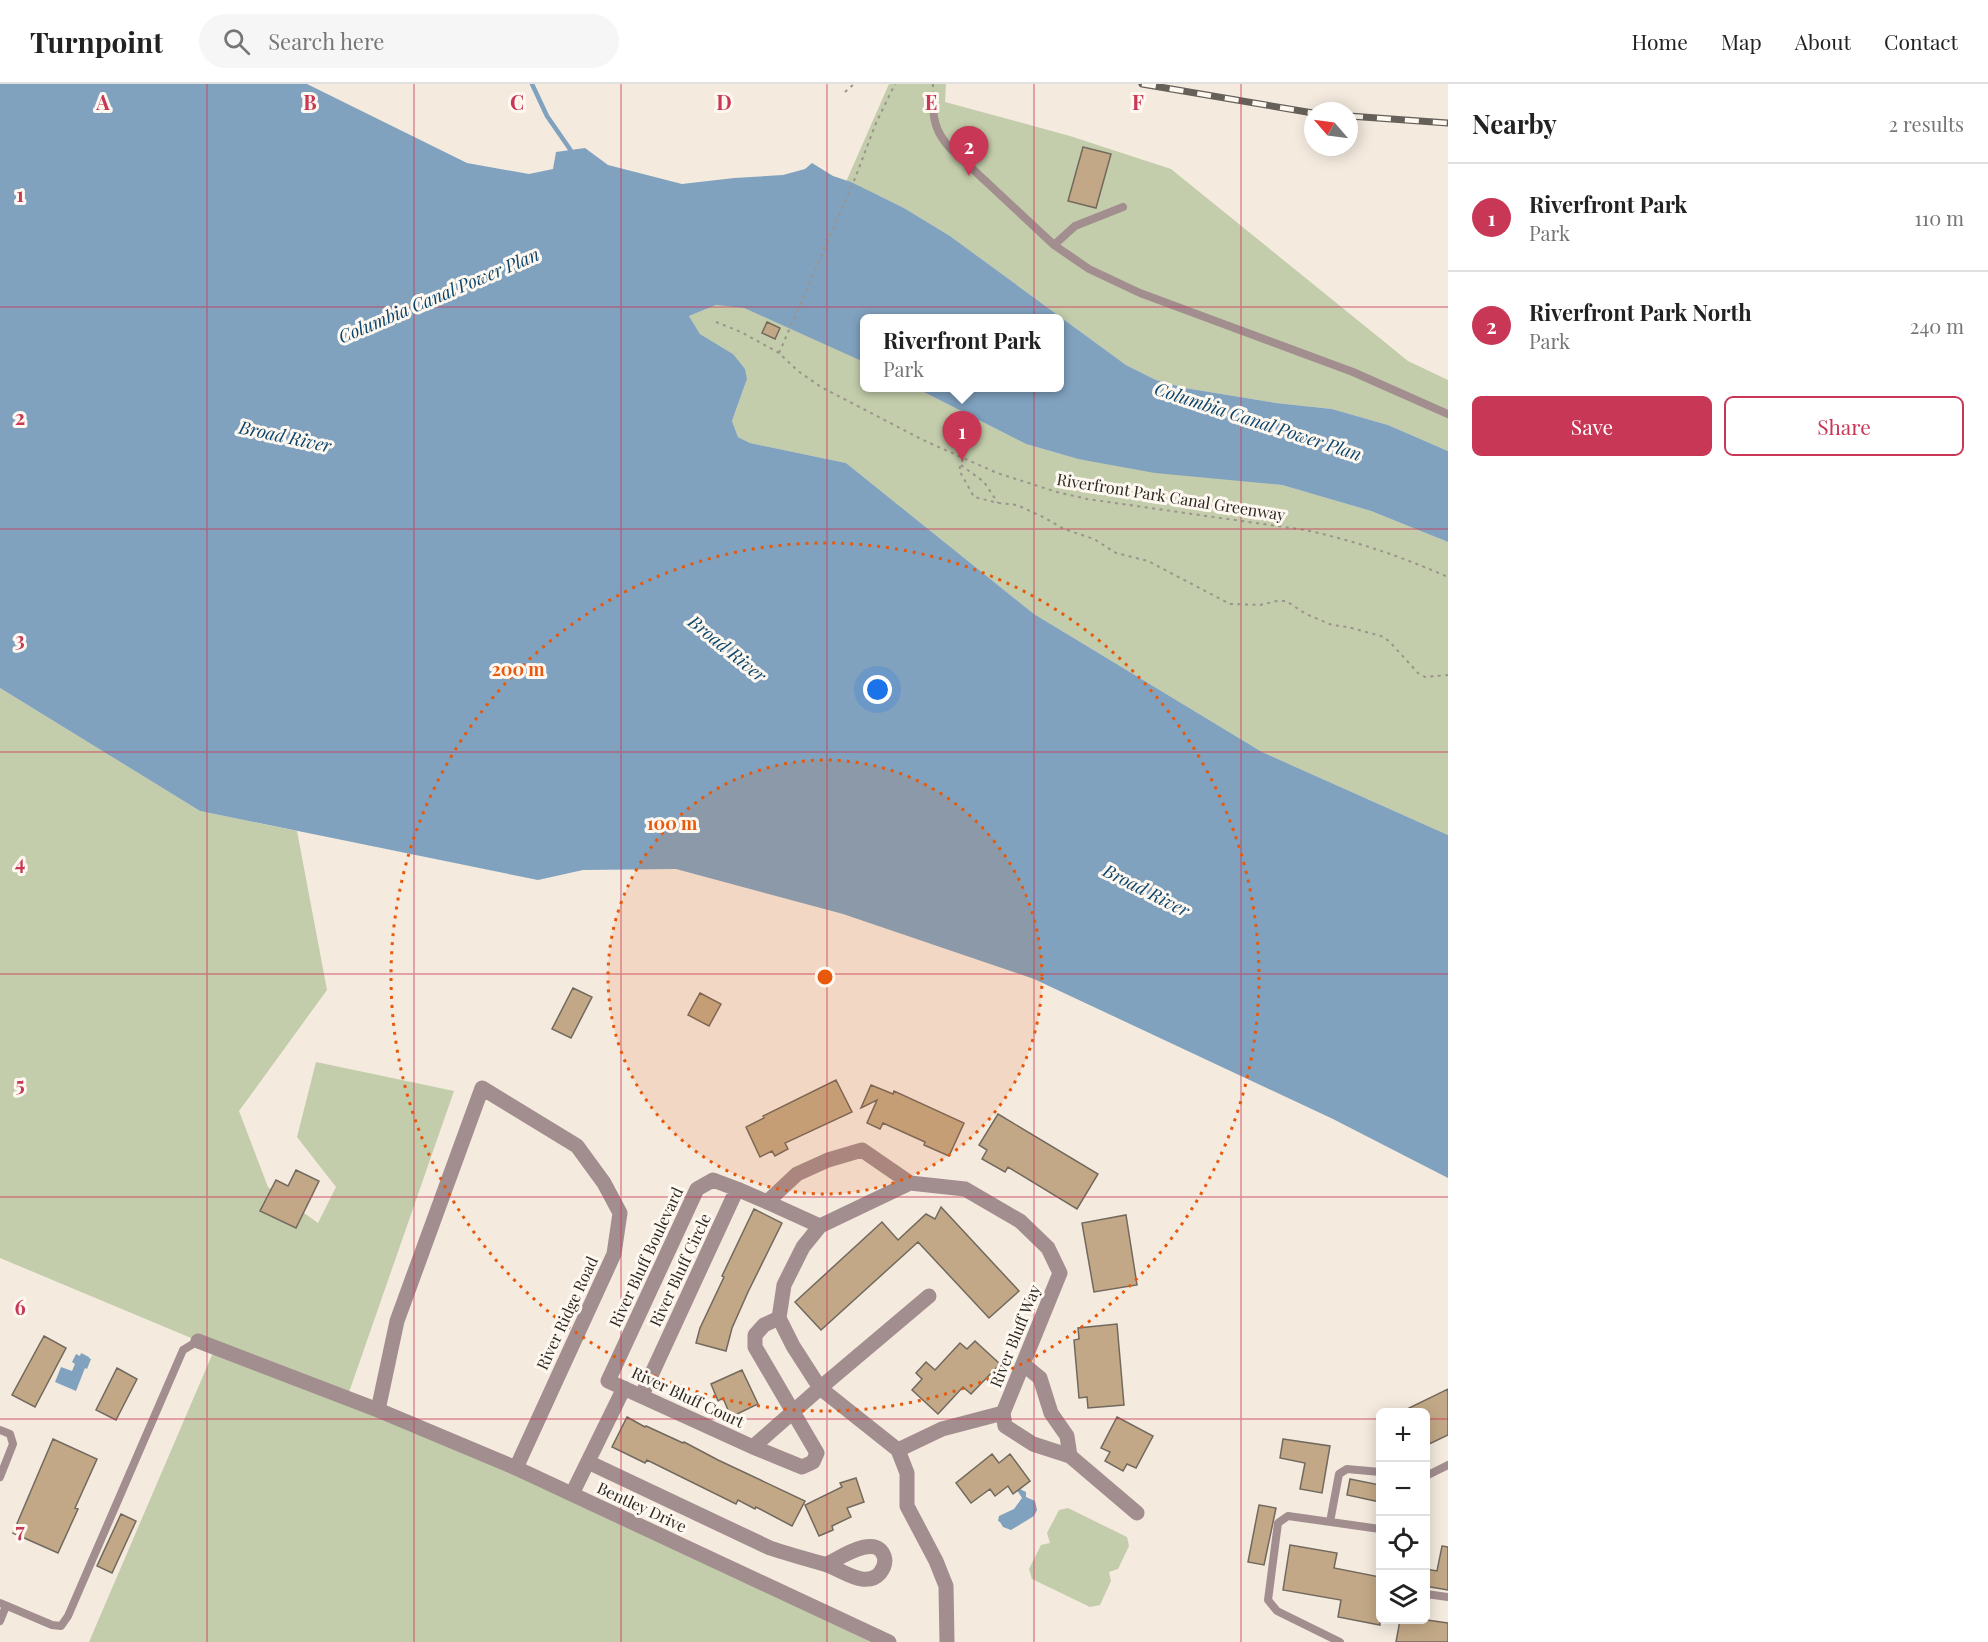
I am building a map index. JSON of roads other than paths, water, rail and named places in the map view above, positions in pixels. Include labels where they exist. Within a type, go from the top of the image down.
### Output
[{"type":"street","name":"River Ridge Road","points":[[378,1410],[397,1321],[482,1088],[577,1146],[604,1183],[620,1213],[614,1254],[516,1468]]},
{"type":"street","name":"River Bluff Way","points":[[767,1202],[796,1174],[828,1160],[862,1150],[910,1183],[965,1189],[1020,1221],[1048,1248],[1060,1273],[1003,1413],[942,1429],[898,1450]]},
{"type":"street","name":"River Bluff Boulevard","points":[[608,1380],[697,1189],[713,1180],[737,1189]]},
{"type":"street","points":[[910,1183],[820,1226],[803,1247],[784,1285],[779,1318],[792,1346],[820,1388],[898,1450],[907,1473],[907,1506],[936,1561],[946,1586],[947,1642]]},
{"type":"street","points":[[737,1189],[820,1226]]},
{"type":"street","name":"River Bluff Circle","points":[[642,1395],[737,1189]]},
{"type":"street","name":"River Bluff Court","points":[[753,1447],[929,1296]]},
{"type":"street","name":"River Bluff Court","points":[[608,1380],[753,1447],[802,1467],[813,1462],[817,1453],[755,1347],[755,1335],[764,1325],[779,1318]]},
{"type":"street","name":"Bentley Drive","points":[[198,1341],[378,1410],[516,1468],[889,1642]]},
{"type":"street","points":[[1023,1364],[1040,1378],[1051,1413],[1067,1436],[1070,1456]]},
{"type":"street","points":[[572,1494],[624,1388]]},
{"type":"street","points":[[1003,1413],[1005,1426],[1033,1444],[1070,1456],[1137,1513]]},
{"type":"street","points":[[588,1462],[770,1548],[827,1564]]},
{"type":"lane","points":[[933,108],[934,123],[940,137],[1054,245],[1089,268],[1140,294],[1353,372],[1448,414]]},
{"type":"lane","points":[[1054,245],[1075,226],[1122,207]]},
{"type":"lane","points":[[0,1621],[3,1605],[52,1625],[61,1626],[68,1616],[183,1350],[198,1341]]},
{"type":"lane","points":[[0,1430],[10,1434],[13,1444],[0,1477]]},
{"type":"lane","points":[[1430,1474],[1448,1465]]},
{"type":"lane","points":[[1330,1522],[1339,1474],[1347,1469],[1376,1472]]},
{"type":"lane","points":[[1341,1642],[1277,1611],[1268,1600],[1278,1523],[1288,1516],[1376,1528]]},
{"type":"lane","points":[[1430,1595],[1448,1597]]},
{"type":"water","points":[[0,84],[307,84],[467,163],[529,174],[553,169],[556,152],[585,148],[608,165],[682,184],[783,175],[805,169],[812,163],[833,176],[851,182],[904,208],[950,236],[1056,314],[860,314],[860,360],[744,308],[716,305],[689,316],[700,334],[733,354],[745,369],[747,379],[732,421],[738,437],[750,443],[846,463],[1034,614],[1262,752],[1448,835],[1448,1178],[1333,1119],[1034,979],[843,914],[676,869],[583,870],[538,880],[200,811],[0,688]]},
{"type":"water","name":"Columbia Canal Power Plan","points":[[1064,320],[1126,365],[1156,380],[1185,388],[1276,403],[1332,409],[1388,425],[1448,451],[1448,542],[1371,511],[1282,485],[1155,473],[1078,459],[1026,444],[924,392],[1064,392]]},
{"type":"water","points":[[81,1353],[91,1359],[76,1391],[55,1382],[61,1367],[72,1371],[75,1364],[72,1362],[76,1354],[80,1356]]},
{"type":"water","points":[[1017,1490],[1026,1492],[1026,1497],[1035,1501],[1037,1510],[1034,1516],[1011,1530],[1003,1527],[998,1521],[999,1516],[1014,1509],[1022,1498]]},
{"type":"waterway","points":[[532,84],[547,116],[574,155]]},
{"type":"railway","points":[[1142,84],[1304,111]]},
{"type":"railway","points":[[1358,117],[1448,123]]},
{"type":"place","name":"Riverfront Park North","points":[[969,176]]},
{"type":"place","name":"Riverfront Park","points":[[962,461]]},
{"type":"water label","name":"Broad River","points":[[285,437]]},
{"type":"water label","name":"Broad River","points":[[727,649]]},
{"type":"water label","name":"Broad River","points":[[1146,891]]}]
